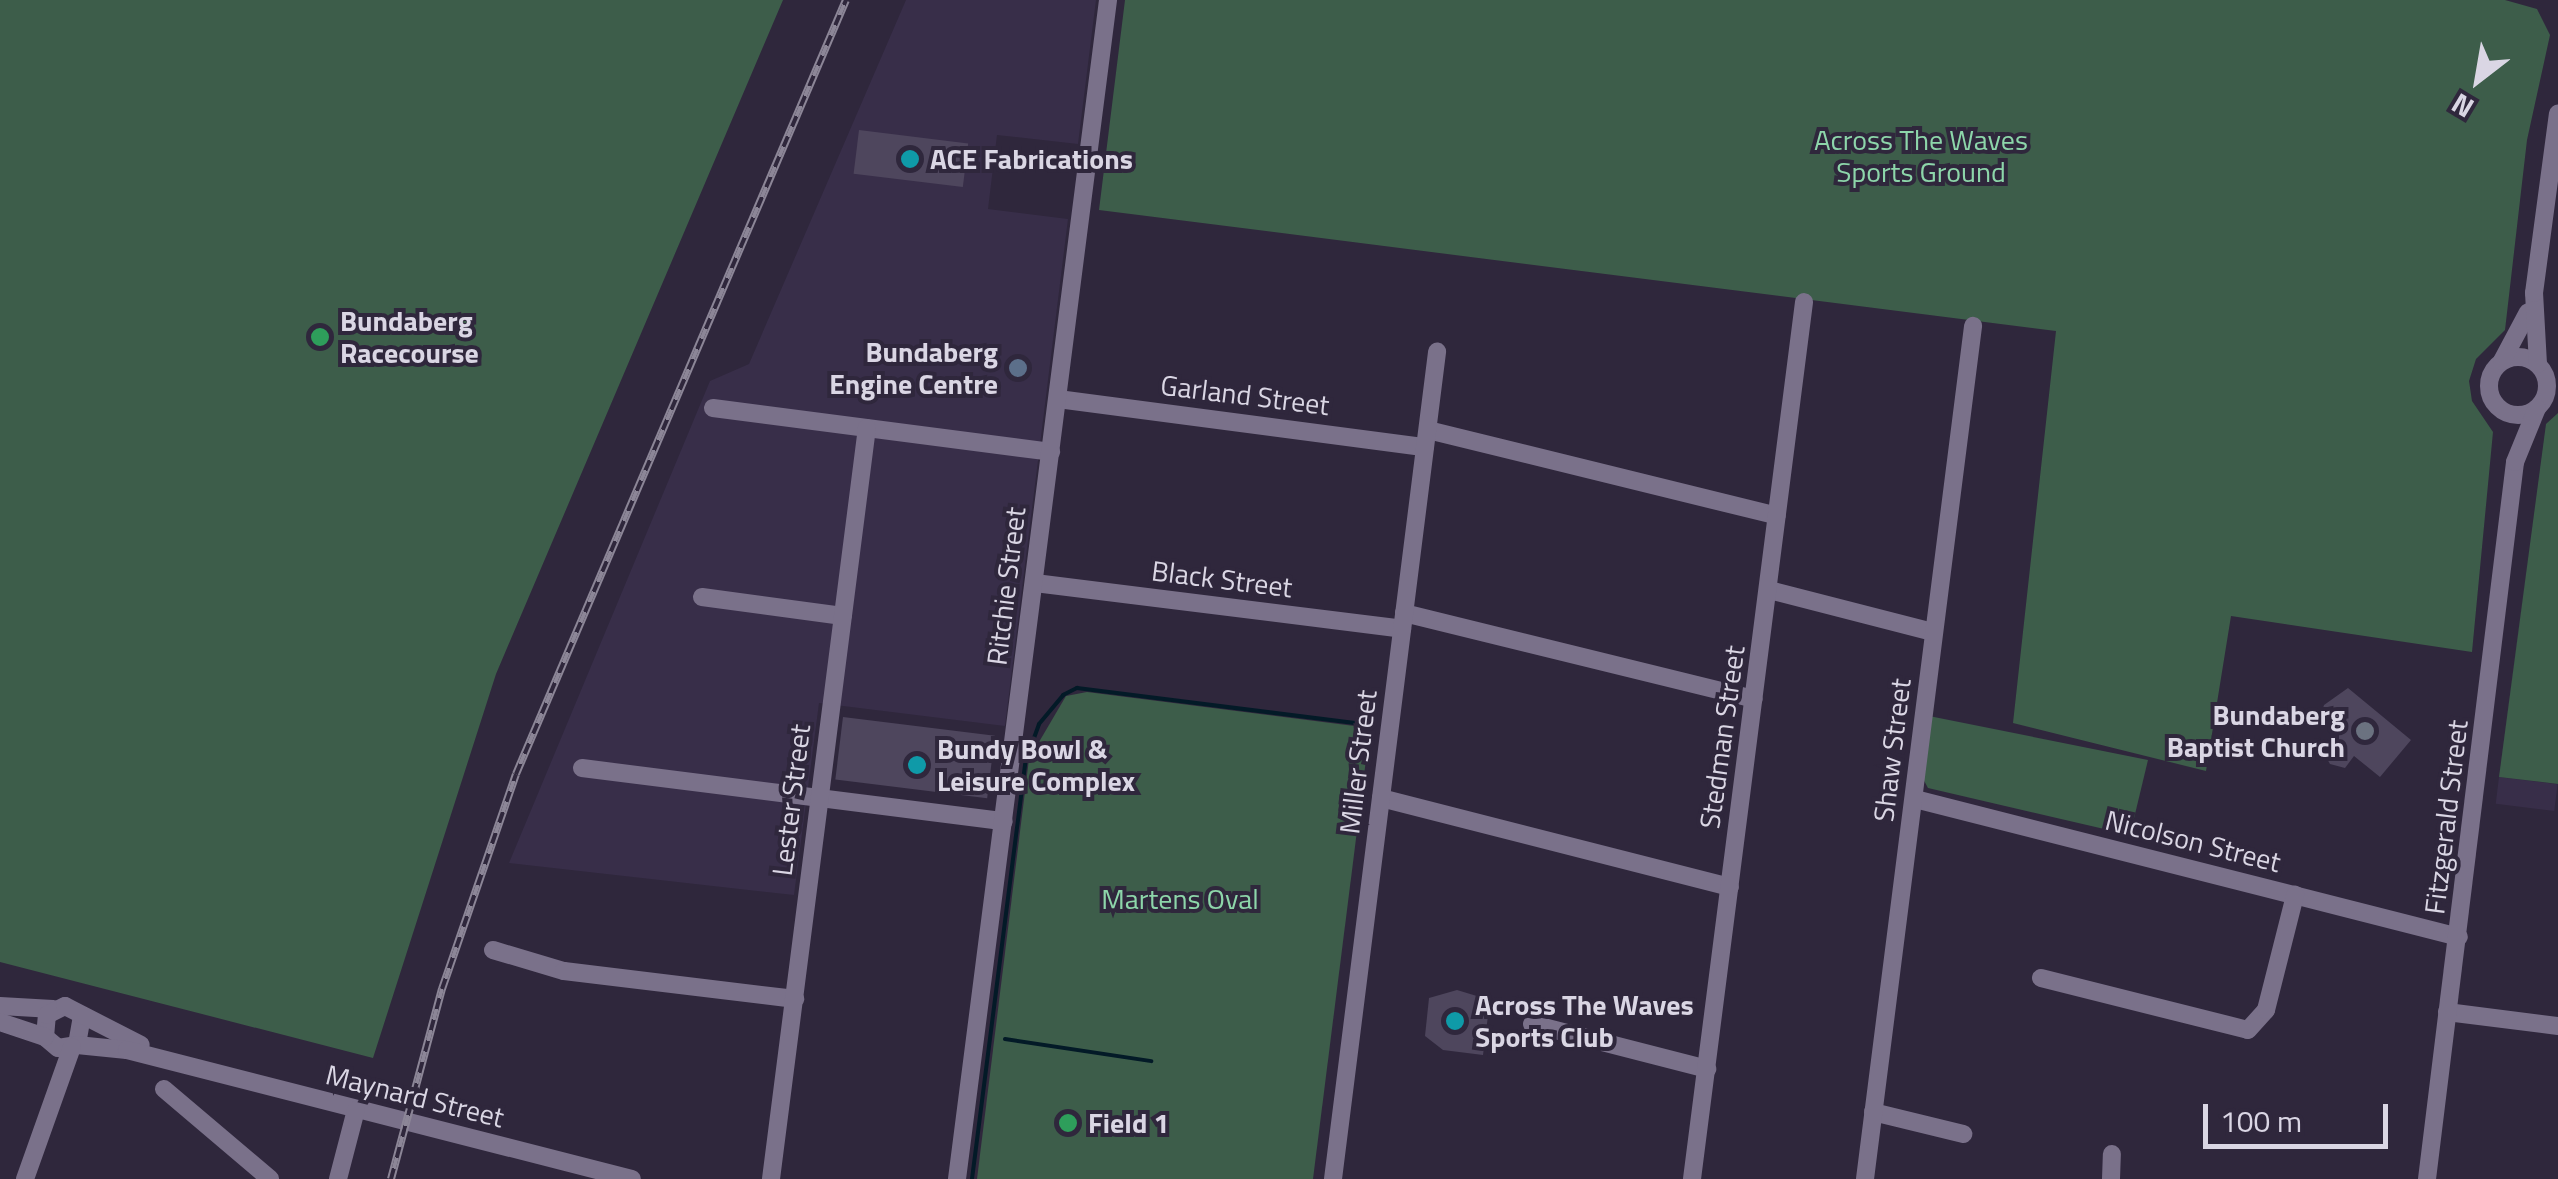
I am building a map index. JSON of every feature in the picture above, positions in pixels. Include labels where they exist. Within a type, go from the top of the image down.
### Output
[{"type":"street","name":"Ritchie Street","points":[[957,1179],[1108,0]]},
{"type":"street","points":[[2515,462],[2546,402],[2546,370],[2534,293],[2558,114]]},
{"type":"street","points":[[2515,462],[2490,380],[2534,293]]},
{"type":"street","name":"Stedman Street","points":[[1692,1179],[1804,302]]},
{"type":"street","name":"Shaw Street","points":[[1865,1179],[1972,326]]},
{"type":"street","name":"Miller Street","points":[[1332,1179],[1437,352]]},
{"type":"street","points":[[2502,362],[2546,370]]},
{"type":"street","name":"Garland Street","points":[[1058,399],[1426,438],[1777,516]]},
{"type":"street","points":[[2498,407],[2522,415],[2546,402]]},
{"type":"street","points":[[713,408],[1051,452]]},
{"type":"street","name":"Lester Street","points":[[772,1179],[867,428]]},
{"type":"street","name":"Fitzgerald Street","points":[[2427,1179],[2515,462]]},
{"type":"street","name":"Black Street","points":[[1034,583],[1403,621],[1754,699]]},
{"type":"street","points":[[1769,590],[1934,632]]},
{"type":"street","points":[[702,597],[843,616]]},
{"type":"street","points":[[582,768],[1004,821]]},
{"type":"street","points":[[1381,798],[1730,887]]},
{"type":"street","name":"Nicolson Street","points":[[1914,799],[2458,936]]},
{"type":"street","points":[[2042,978],[2248,1030],[2266,1010],[2295,895]]},
{"type":"street","points":[[493,950],[564,971],[794,999]]},
{"type":"street","points":[[0,1006],[53,1009],[46,1039],[44,1107]]},
{"type":"street","name":"Maynard Street","points":[[53,1009],[82,1016],[184,1064]]},
{"type":"street","points":[[2447,1012],[2558,1026]]},
{"type":"street","points":[[25,1179],[44,1107],[74,1046],[82,1016]]},
{"type":"street","points":[[0,1022],[46,1039]]},
{"type":"street","points":[[1532,1024],[1707,1069]]},
{"type":"street","name":"Maynard Street","points":[[46,1039],[184,1064],[632,1179]]},
{"type":"street","points":[[164,1089],[270,1179]]},
{"type":"street","points":[[338,1179],[356,1110]]},
{"type":"street","points":[[1873,1112],[1962,1134]]},
{"type":"street","points":[[2111,1179],[2112,1154]]},
{"type":"shaded area","points":[[906,0],[1096,0],[1078,144],[997,135],[988,209],[1068,219],[1005,726],[819,703],[794,895],[509,863],[710,381],[749,364]]},
{"type":"shaded area","points":[[2499,777],[2558,784],[2554,811],[2496,804]]},
{"type":"green space","name":"Bundaberg Racecourse","points":[[0,0],[783,0],[496,674],[373,1058],[0,962]]},
{"type":"green space","name":"Across The Waves Sports Ground","points":[[1125,0],[2505,0],[2537,9],[2550,35],[2527,140],[2505,330],[2476,359],[2469,381],[2472,401],[2493,432],[2472,652],[2231,616],[2206,771],[2013,723],[2056,331],[1099,210]]},
{"type":"green space","points":[[2558,413],[2558,784],[2499,777],[2546,424]]},
{"type":"green space","name":"Martens Oval","points":[[1087,692],[1370,728],[1313,1179],[977,1179],[1029,759],[1066,696]]},
{"type":"green space","points":[[1929,716],[2148,760],[2130,835],[1928,788],[1921,775]]},
{"type":"building","name":"ACE Fabrications","points":[[859,130],[968,143],[963,187],[854,174]]},
{"type":"building","name":"Bundaberg Baptist Church","points":[[2348,688],[2411,740],[2380,777],[2354,756],[2345,768],[2330,764],[2323,752],[2336,735],[2319,721],[2324,705]]},
{"type":"building","name":"Bundy Bowl & Leisure Complex","points":[[843,717],[995,736],[987,798],[835,780]]},
{"type":"building","name":"Across The Waves Sports Club","points":[[1457,990],[1490,1000],[1483,1055],[1443,1050],[1425,1036],[1429,998]]},
{"type":"waterway","points":[[972,1179],[1026,760],[1039,724],[1063,695],[1077,688],[1371,725]]},
{"type":"waterway","points":[[1005,1039],[1151,1061]]},
{"type":"railway","points":[[391,1179],[442,989],[516,774],[846,0]]},
{"type":"place","name":"ACE Fabrications","points":[[910,159]]},
{"type":"place","name":"Bundaberg Racecourse","points":[[320,337]]},
{"type":"place","name":"Bundaberg Engine Centre","points":[[1018,368]]},
{"type":"place","name":"Bundaberg Baptist Church","points":[[2365,731]]},
{"type":"place","name":"Bundy Bowl & Leisure Complex","points":[[917,765]]},
{"type":"place","name":"Across The Waves Sports Club","points":[[1455,1021]]},
{"type":"place","name":"Field 1","points":[[1068,1123]]}]
